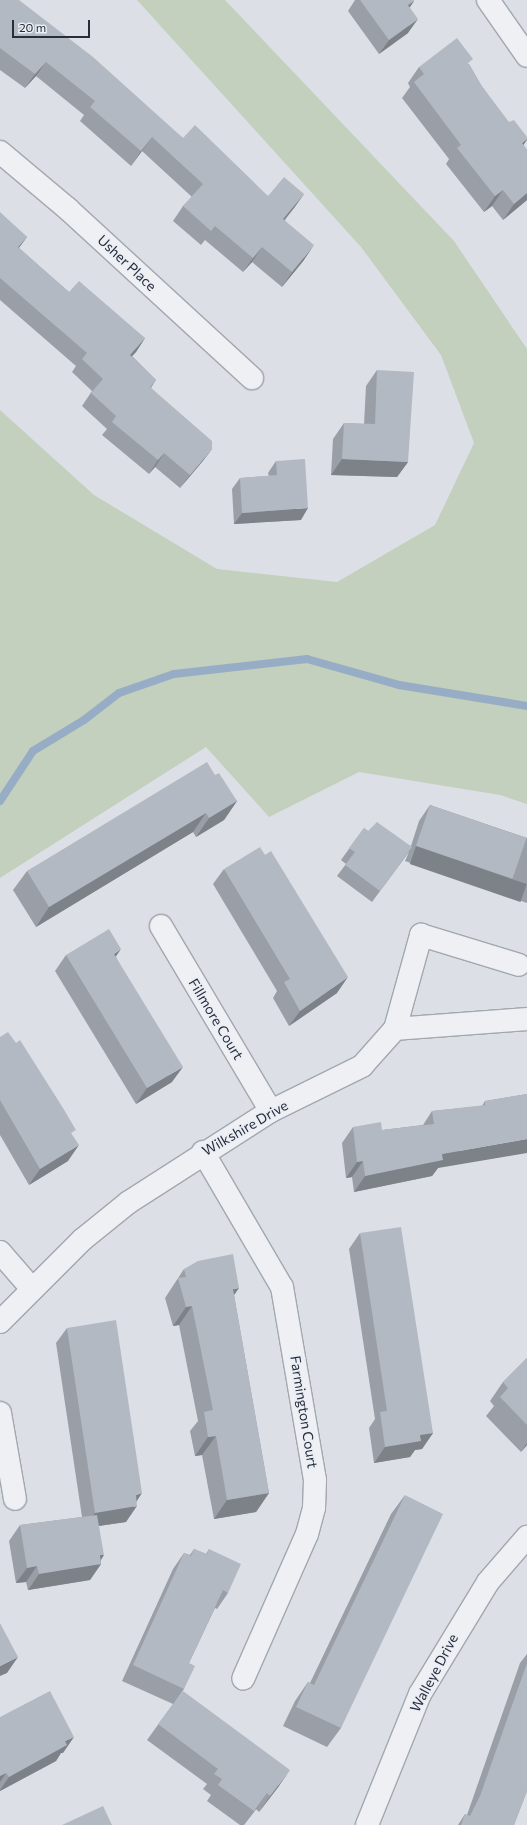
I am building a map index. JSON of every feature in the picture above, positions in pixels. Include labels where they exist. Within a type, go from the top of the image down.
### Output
[{"type":"street","points":[[488,0],[527,56]]},
{"type":"street","name":"Usher Place","points":[[0,152],[68,209],[252,378]]},
{"type":"street","name":"Fillmore Court","points":[[161,926],[271,1111]]},
{"type":"street","points":[[519,965],[422,935],[395,1029],[527,1018]]},
{"type":"street","name":"Wilkshire Drive","points":[[0,1322],[82,1240],[203,1152],[271,1111],[362,1066],[395,1029]]},
{"type":"street","name":"Farmington Court","points":[[203,1152],[282,1287],[315,1480],[314,1508],[307,1534],[243,1679]]},
{"type":"street","points":[[0,1252],[32,1289]]},
{"type":"street","points":[[0,1413],[15,1499]]},
{"type":"street","name":"Walleye Drive","points":[[367,1825],[428,1681],[488,1582],[527,1537]]},
{"type":"green space","points":[[137,0],[225,0],[454,241],[527,349],[527,804],[500,795],[359,772],[269,817],[206,747],[0,878],[0,410],[94,495],[217,569],[337,582],[435,525],[474,443],[441,355],[361,247]]},
{"type":"building","points":[[0,0],[19,0],[93,57],[183,138],[195,125],[268,196],[284,177],[304,194],[283,219],[314,245],[292,272],[262,247],[253,258],[215,226],[211,231],[183,206],[203,184],[152,137],[141,151],[90,107],[95,101],[46,62],[35,74],[0,48]]},
{"type":"building","points":[[360,0],[414,0],[408,5],[418,19],[389,40]]},
{"type":"building","points":[[457,38],[473,59],[468,63],[481,85],[509,122],[514,120],[527,137],[527,139],[522,143],[527,150],[527,193],[514,204],[503,190],[495,196],[457,148],[461,145],[414,82],[424,74],[419,67]]},
{"type":"building","points":[[0,212],[27,237],[18,247],[69,292],[79,281],[145,338],[130,355],[156,380],[150,387],[212,441],[212,449],[190,475],[164,453],[158,460],[112,422],[116,416],[91,393],[103,379],[82,359],[87,353],[0,278]]},
{"type":"building","points":[[377,370],[414,372],[408,462],[342,459],[344,423],[375,424]]},
{"type":"building","points":[[305,459],[308,508],[242,513],[240,478],[277,475],[276,461]]},
{"type":"building","points":[[207,762],[215,775],[219,773],[237,801],[209,818],[206,813],[49,907],[27,871]]},
{"type":"building","points":[[430,805],[526,838],[512,879],[416,846]]},
{"type":"building","points":[[377,822],[412,847],[380,891],[345,865],[355,852],[349,848],[364,828],[368,831]]},
{"type":"building","points":[[260,847],[265,855],[271,851],[348,977],[300,1011],[284,982],[290,979],[224,869]]},
{"type":"building","points":[[109,929],[121,949],[114,954],[183,1067],[147,1088],[66,955]]},
{"type":"building","points":[[8,1032],[16,1043],[20,1040],[76,1130],[71,1133],[79,1145],[40,1169],[0,1100],[0,1037]]},
{"type":"building","points":[[527,1094],[527,1139],[442,1154],[443,1160],[365,1176],[363,1161],[357,1162],[353,1127],[381,1122],[382,1130],[434,1124],[432,1111],[485,1105],[485,1101]]},
{"type":"building","points":[[401,1227],[433,1433],[420,1435],[421,1441],[385,1447],[380,1412],[387,1411],[360,1233]]},
{"type":"building","points":[[233,1254],[239,1288],[233,1289],[269,1493],[227,1500],[216,1436],[208,1437],[204,1412],[213,1410],[192,1306],[186,1307],[178,1278],[186,1277],[184,1269],[198,1261]]},
{"type":"building","points":[[116,1320],[142,1493],[136,1495],[137,1506],[95,1513],[67,1328]]},
{"type":"building","points":[[527,1358],[527,1425],[500,1397],[508,1388],[503,1382]]},
{"type":"building","points":[[405,1495],[443,1514],[341,1728],[296,1707],[308,1682],[314,1685]]},
{"type":"building","points":[[97,1515],[104,1555],[100,1555],[101,1564],[39,1574],[37,1566],[27,1568],[20,1525]]},
{"type":"building","points":[[194,1549],[207,1554],[209,1549],[241,1564],[228,1593],[223,1590],[189,1663],[195,1666],[184,1689],[133,1665],[184,1553],[191,1556]]},
{"type":"building","points":[[0,1623],[18,1657],[0,1666]]},
{"type":"building","points":[[527,1663],[527,1791],[514,1825],[461,1825],[465,1814],[470,1816],[480,1796]]},
{"type":"building","points":[[50,1691],[74,1737],[65,1741],[67,1745],[9,1777],[6,1773],[0,1776],[0,1717]]},
{"type":"building","points":[[183,1691],[290,1770],[270,1796],[267,1793],[254,1811],[218,1785],[222,1779],[214,1774],[218,1769],[158,1724]]},
{"type":"building","points":[[103,1806],[112,1825],[62,1825]]},
{"type":"waterway","points":[[0,801],[33,751],[84,720],[119,693],[174,674],[307,659],[399,685],[527,706]]}]
